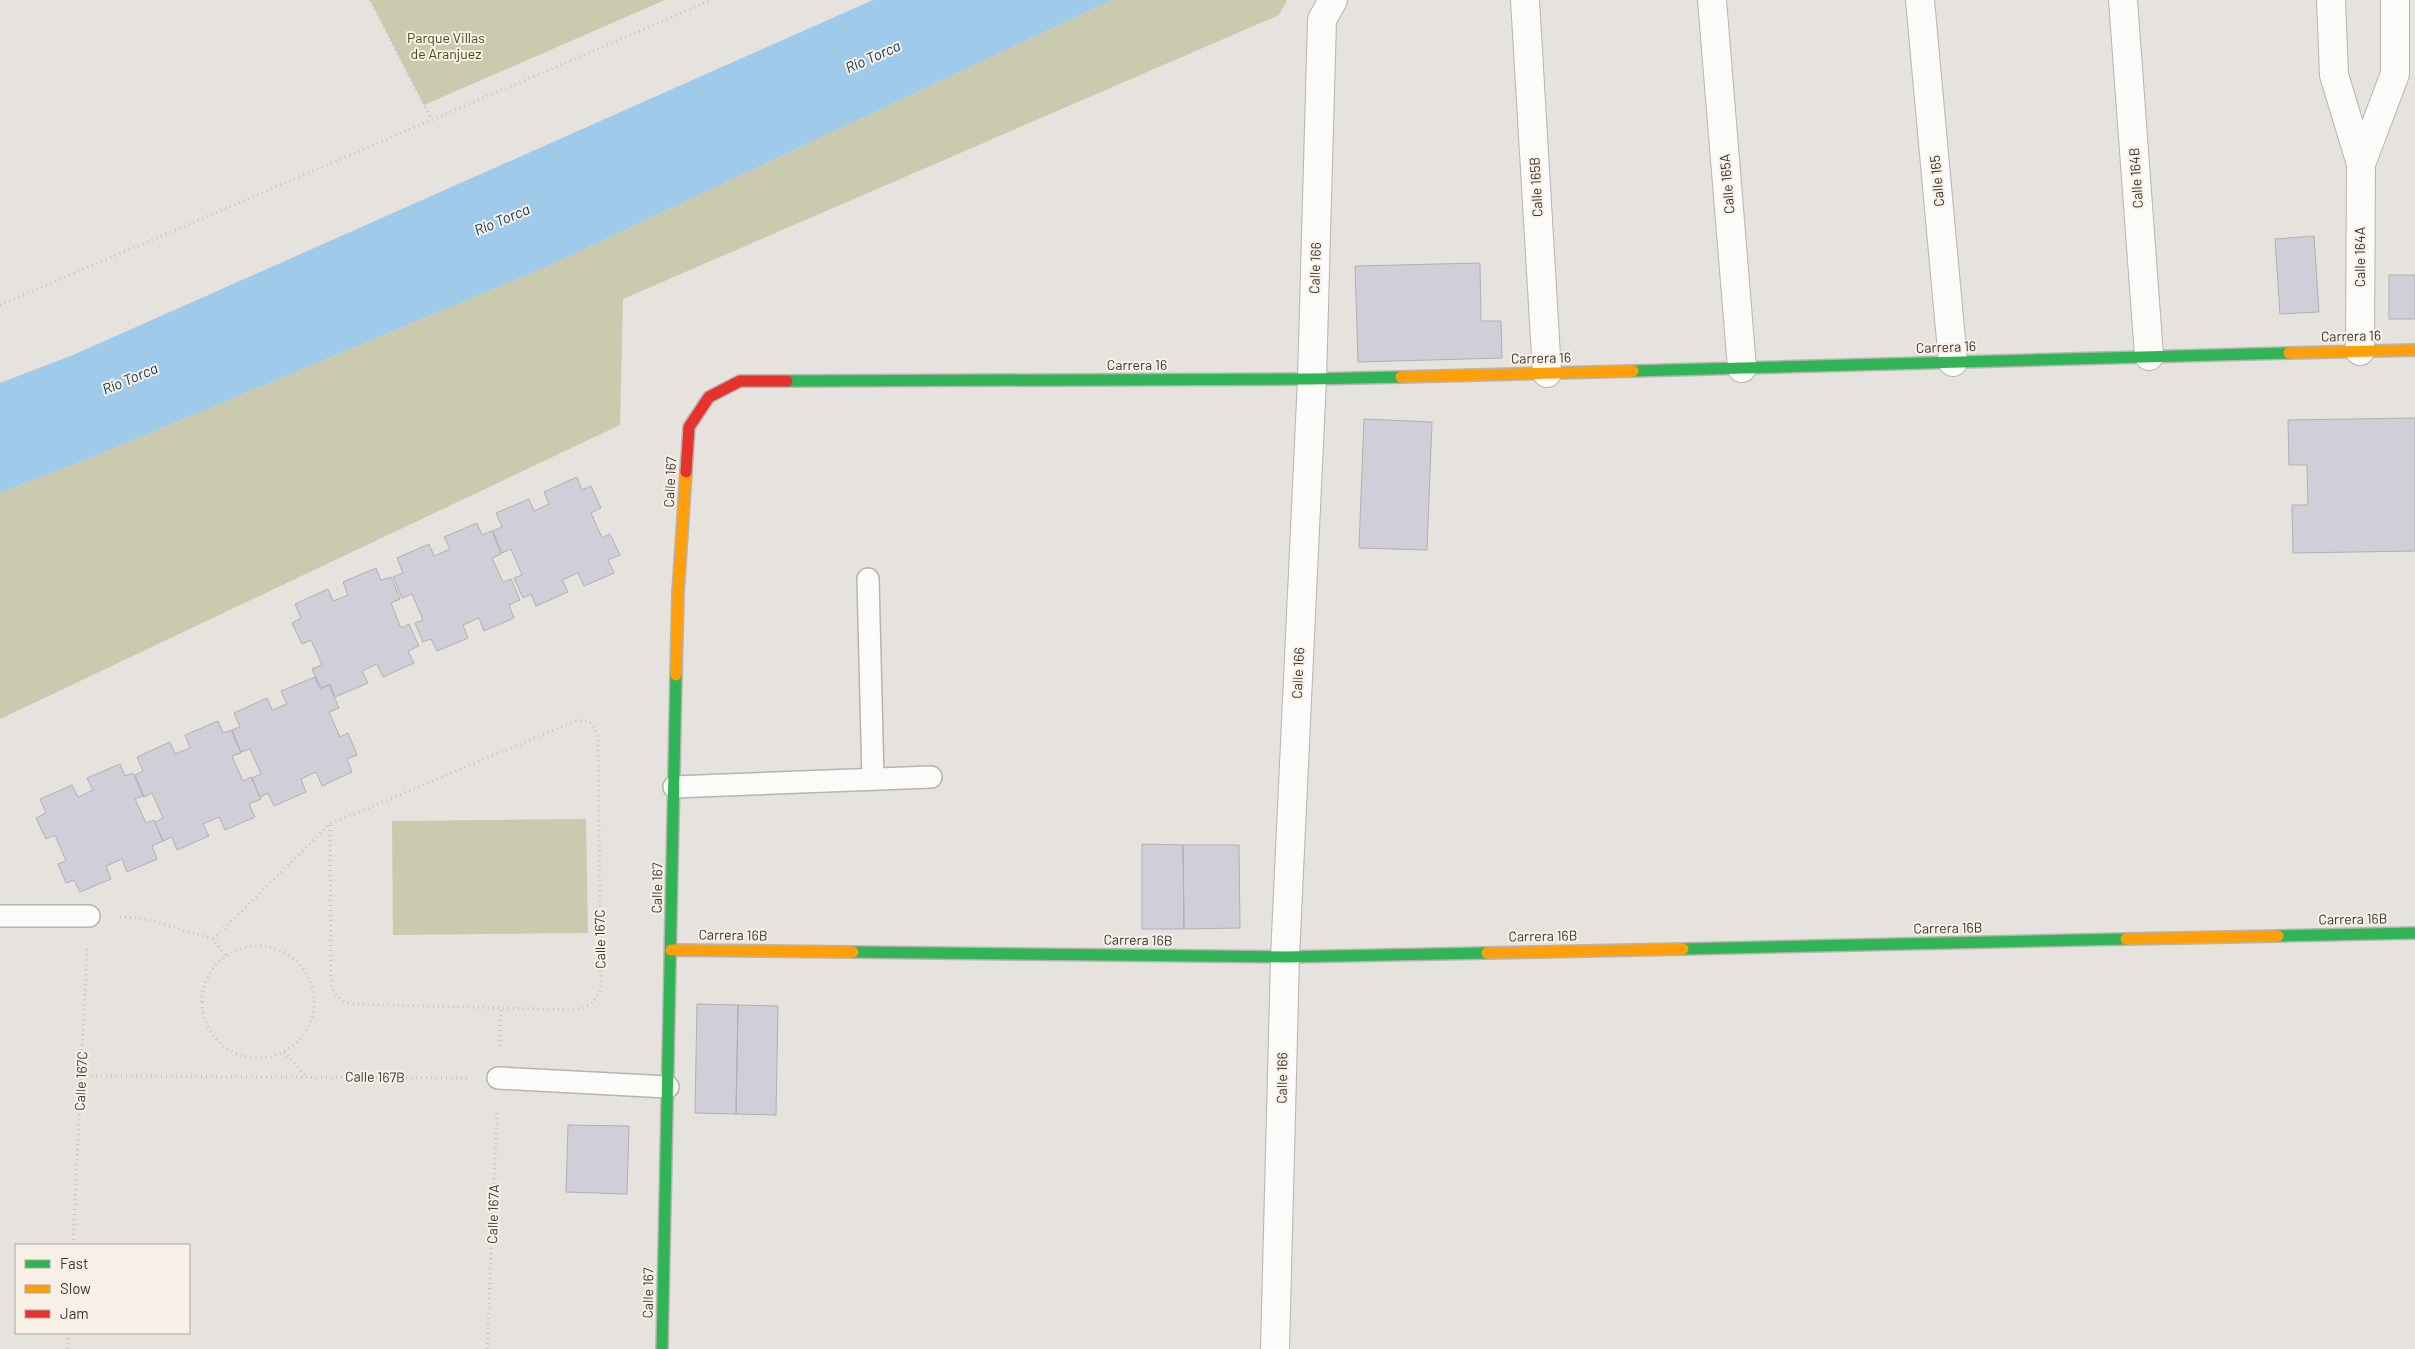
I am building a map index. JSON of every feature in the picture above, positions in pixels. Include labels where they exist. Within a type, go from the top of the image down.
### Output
[{"type":"street","name":"Calle 166","points":[[1274,1349],[1285,957],[1312,379],[1322,20],[1332,0]]},
{"type":"street","name":"Calle 165B","points":[[1525,0],[1547,373]]},
{"type":"street","name":"Calle 165A","points":[[1712,0],[1742,368]]},
{"type":"street","name":"Calle 165","points":[[1920,0],[1953,362]]},
{"type":"street","name":"Calle 164B","points":[[2123,0],[2149,356]]},
{"type":"street","name":"Calle 164A","points":[[2331,0],[2334,75],[2361,164],[2360,351]]},
{"type":"street","name":"Calle 164A","points":[[2361,164],[2395,74],[2395,0]]},
{"type":"street","name":"Carrera 16","points":[[689,427],[709,397],[740,381],[1312,379],[2415,350]]},
{"type":"street","name":"Calle 167","points":[[662,1349],[678,593],[689,427]]},
{"type":"street","name":"Carrera 16B","points":[[671,950],[1285,957],[2415,933]]},
{"type":"lane","points":[[868,578],[873,779]]},
{"type":"lane","points":[[674,787],[931,777]]},
{"type":"lane","points":[[0,916],[89,916]]},
{"type":"lane","points":[[498,1078],[668,1087]]},
{"type":"path","points":[[370,0],[432,120]]},
{"type":"path","points":[[0,305],[712,0]]},
{"type":"path","name":"Calle 167C","points":[[212,939],[330,824],[570,723],[585,720],[591,722],[596,730],[598,739],[601,987],[596,1001],[590,1006],[576,1010],[353,1004],[340,999],[331,987],[330,824]]},
{"type":"path","points":[[89,916],[142,918],[212,939],[225,955]]},
{"type":"path","name":"Calle 167C","points":[[73,1244],[89,916]]},
{"type":"path","points":[[257,945],[273,947],[289,954],[301,965],[310,980],[314,996],[313,1013],[307,1029],[298,1042],[284,1052],[268,1058],[251,1058],[235,1054],[221,1044],[210,1031],[204,1015],[202,998],[209,975],[225,955],[240,948],[257,945]]},
{"type":"path","points":[[284,1052],[306,1076]]},
{"type":"path","name":"Calle 167B","points":[[81,1076],[498,1078]]},
{"type":"path","name":"Calle 167A","points":[[487,1349],[498,1078]]},
{"type":"path","points":[[68,1334],[68,1349]]},
{"type":"green space","name":"Parque Villas de Aranjuez","points":[[370,0],[665,0],[424,105]]},
{"type":"green space","points":[[1112,0],[1287,0],[1279,15],[623,299],[620,425],[0,719],[0,493],[102,453],[548,266]]},
{"type":"green space","points":[[586,819],[588,933],[393,935],[392,821]]},
{"type":"water","name":"Río Torca","points":[[873,0],[1112,0],[548,266],[102,453],[0,493],[0,383],[73,355]]},
{"type":"building","points":[[2314,236],[2319,312],[2280,314],[2275,239]]},
{"type":"building","points":[[1480,263],[1481,321],[1501,321],[1502,358],[1358,362],[1355,266]]},
{"type":"building","points":[[2389,275],[2415,275],[2415,319],[2389,319]]},
{"type":"building","points":[[2415,418],[2415,551],[2293,553],[2292,505],[2308,505],[2307,465],[2289,465],[2288,420]]},
{"type":"building","points":[[1364,419],[1432,422],[1427,550],[1359,548]]},
{"type":"building","points":[[577,477],[582,490],[591,486],[601,508],[591,513],[602,538],[610,534],[620,555],[608,560],[614,573],[584,586],[578,573],[562,580],[568,592],[536,606],[531,594],[523,598],[514,578],[522,575],[511,549],[502,553],[493,531],[502,527],[496,513],[529,499],[534,511],[549,504],[544,492]]},
{"type":"building","points":[[477,523],[482,535],[492,531],[501,554],[492,558],[503,582],[511,579],[520,600],[509,605],[514,618],[484,631],[479,618],[463,625],[468,638],[437,651],[431,639],[423,642],[415,623],[423,620],[412,594],[402,598],[393,577],[403,573],[397,558],[429,544],[434,556],[450,549],[444,537]]},
{"type":"building","points":[[376,568],[381,580],[391,577],[400,599],[391,603],[401,628],[409,624],[419,646],[408,651],[414,663],[383,677],[377,664],[362,671],[368,683],[335,697],[330,684],[321,688],[312,669],[322,665],[311,640],[302,644],[292,623],[301,618],[295,604],[328,589],[333,601],[348,595],[343,582]]},
{"type":"building","points":[[315,677],[320,689],[329,685],[339,708],[329,712],[340,737],[348,733],[357,755],[347,759],[352,772],[322,786],[316,772],[301,779],[306,792],[274,806],[268,793],[260,797],[252,778],[261,774],[250,749],[241,752],[232,730],[240,727],[234,713],[267,698],[272,710],[287,704],[281,691]]},
{"type":"building","points":[[218,721],[223,733],[231,730],[241,753],[232,756],[243,781],[251,777],[261,799],[249,804],[255,817],[225,830],[219,817],[203,824],[209,836],[177,850],[172,837],[163,841],[155,822],[163,818],[152,793],[144,797],[135,775],[143,771],[137,757],[170,742],[175,754],[190,748],[185,735]]},
{"type":"building","points":[[120,764],[125,776],[133,773],[143,796],[135,799],[146,823],[154,820],[163,841],[152,846],[157,859],[127,872],[122,859],[106,866],[111,879],[80,892],[74,880],[66,883],[58,864],[66,861],[55,835],[46,839],[36,818],[46,813],[40,799],[72,785],[78,797],[93,790],[87,778]]},
{"type":"building","points":[[1142,844],[1183,845],[1184,929],[1142,929]]},
{"type":"building","points":[[1183,845],[1239,845],[1240,928],[1184,929]]},
{"type":"building","points":[[697,1004],[738,1005],[736,1114],[695,1113]]},
{"type":"building","points":[[738,1005],[778,1006],[776,1115],[736,1114]]},
{"type":"building","points":[[568,1125],[629,1126],[627,1194],[566,1192]]},
{"type":"traffic: fast","points":[[1633,371],[2289,353]]},
{"type":"traffic: fast","points":[[787,381],[1401,377]]},
{"type":"traffic: fast","points":[[662,1349],[676,675]]},
{"type":"traffic: fast","points":[[2278,936],[2415,933]]},
{"type":"traffic: fast","points":[[1683,949],[2126,939]]},
{"type":"traffic: fast","points":[[853,952],[1285,957],[1487,953]]},
{"type":"traffic: slow","points":[[2289,353],[2415,350]]},
{"type":"traffic: slow","points":[[1401,377],[1633,371]]},
{"type":"traffic: slow","points":[[676,675],[678,593],[686,472]]},
{"type":"traffic: slow","points":[[2126,939],[2278,936]]},
{"type":"traffic: slow","points":[[1487,953],[1683,949]]},
{"type":"traffic: slow","points":[[671,950],[853,952]]},
{"type":"traffic: jam","points":[[686,472],[689,427],[709,397],[740,381],[787,381]]}]
